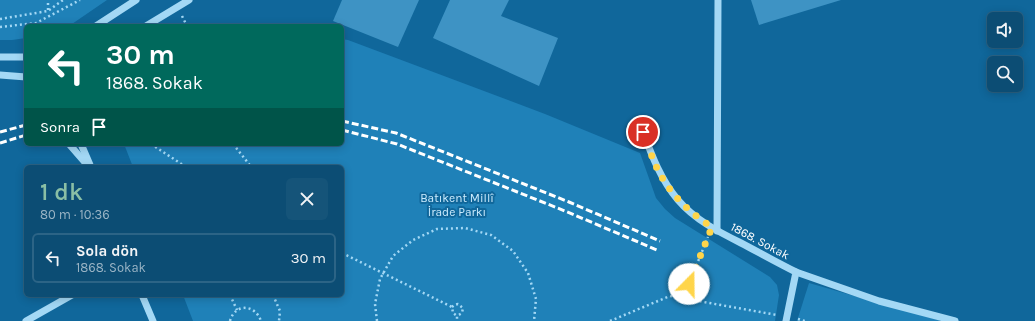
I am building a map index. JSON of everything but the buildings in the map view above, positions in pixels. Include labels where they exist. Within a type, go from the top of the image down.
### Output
[{"type":"street","points":[[99,24],[136,0]]},
{"type":"street","points":[[149,24],[189,0]]},
{"type":"street","points":[[714,229],[718,0]]},
{"type":"street","points":[[0,57],[24,57]]},
{"type":"street","points":[[0,75],[24,77]]},
{"type":"street","name":"1868. Sokak","points":[[643,132],[655,165],[678,200],[696,217],[714,229],[796,272],[786,319]]},
{"type":"street","points":[[71,146],[88,165]]},
{"type":"street","points":[[82,146],[89,165]]},
{"type":"street","points":[[86,146],[90,165]]},
{"type":"street","points":[[796,272],[879,301],[955,321]]},
{"type":"street","points":[[26,321],[68,297]]},
{"type":"street","points":[[143,297],[153,321]]},
{"type":"path","points":[[48,0],[48,11]]},
{"type":"path","points":[[0,19],[48,11],[63,0]]},
{"type":"path","points":[[27,24],[36,23],[80,0]]},
{"type":"path","points":[[0,27],[24,24]]},
{"type":"path","points":[[154,146],[183,165]]},
{"type":"path","points":[[235,146],[249,165]]},
{"type":"path","points":[[377,321],[375,304],[380,279],[393,256],[412,240],[438,229],[465,228],[491,235],[513,251],[528,273],[536,299],[534,321]]},
{"type":"path","points":[[683,298],[714,229]]},
{"type":"path","points":[[344,254],[452,307]]},
{"type":"path","points":[[610,321],[670,296],[786,319],[805,321]]},
{"type":"path","points":[[231,297],[237,310]]},
{"type":"path","points":[[274,297],[280,311],[279,321]]},
{"type":"path","points":[[452,307],[456,304],[462,306],[463,311],[457,316]]},
{"type":"path","points":[[452,307],[452,313],[457,316]]},
{"type":"path","points":[[230,321],[233,314],[242,308],[252,309],[259,316],[261,321]]},
{"type":"path","points":[[457,316],[457,321]]},
{"type":"green space","points":[[0,0],[107,0],[72,24],[24,24],[24,38],[0,40]]},
{"type":"green space","name":"Batıkent Millî İrade Parkı","points":[[344,39],[348,40],[545,114],[640,153],[656,198],[665,209],[675,218],[770,277],[777,285],[779,295],[775,321],[193,321],[184,297],[344,297],[344,165],[132,165],[125,146],[344,146]]},
{"type":"green space","points":[[809,283],[942,321],[797,321]]},
{"type":"railway","points":[[344,121],[396,133],[569,202],[660,241]]},
{"type":"railway","points":[[0,132],[24,126]]},
{"type":"railway","points":[[344,131],[397,144],[565,211],[657,250]]},
{"type":"railway","points":[[0,143],[24,136]]},
{"type":"route","points":[[643,132],[655,165],[678,200],[696,217],[712,227],[689,284]]}]
